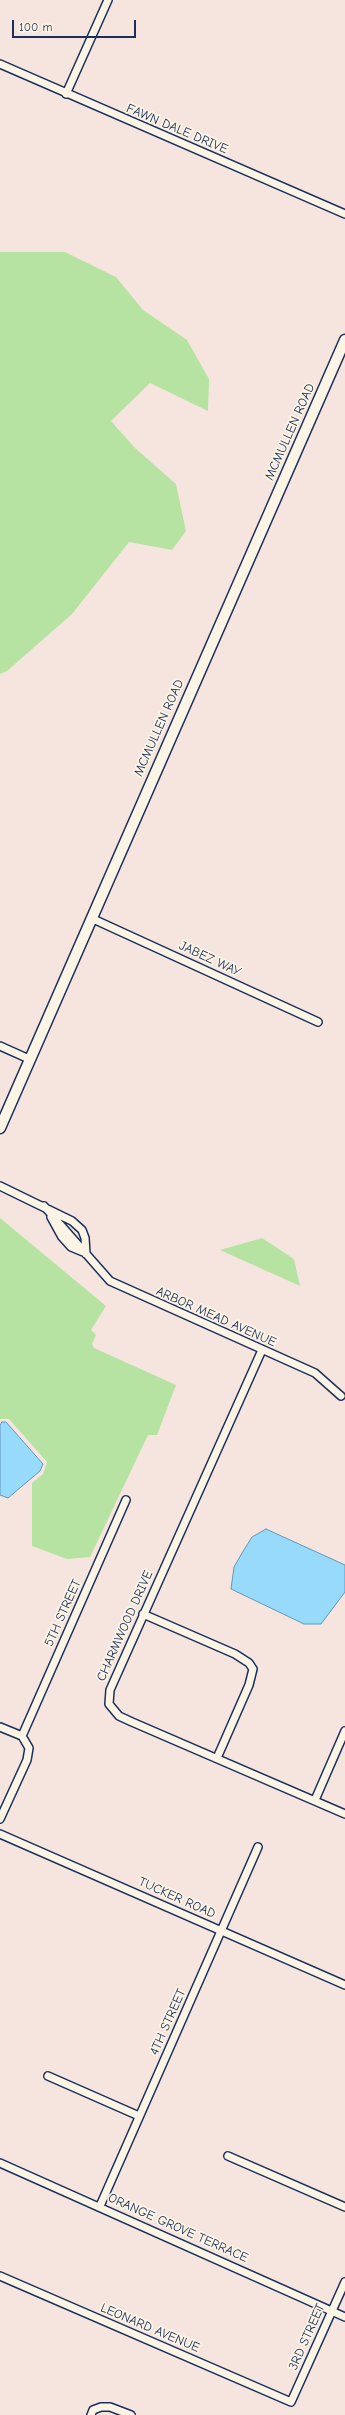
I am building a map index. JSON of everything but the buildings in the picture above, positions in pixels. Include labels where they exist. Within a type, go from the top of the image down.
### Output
[{"type":"street","points":[[66,94],[108,0]]},
{"type":"street","name":"FAWN DALE DRIVE","points":[[0,64],[345,214]]},
{"type":"street","name":"MCMULLEN ROAD","points":[[0,1128],[345,340]]},
{"type":"street","name":"JABEZ WAY","points":[[91,918],[318,1022]]},
{"type":"street","points":[[0,1046],[29,1059]]},
{"type":"street","points":[[0,1186],[44,1206],[72,1221],[82,1230],[85,1238],[86,1254]]},
{"type":"street","name":"ARBOR MEAD AVENUE","points":[[44,1206],[62,1237],[71,1247],[86,1254],[104,1276],[118,1286],[315,1373],[341,1396]]},
{"type":"street","name":"CHARMWOOD DRIVE","points":[[262,1350],[110,1690],[109,1704],[119,1716],[345,1814]]},
{"type":"street","name":"5TH STREET","points":[[22,1736],[126,1500]]},
{"type":"street","points":[[143,1614],[235,1654],[249,1663],[253,1669],[249,1684],[217,1758]]},
{"type":"street","points":[[0,1727],[22,1736],[29,1748],[27,1760],[0,1818]]},
{"type":"street","points":[[315,1800],[345,1731]]},
{"type":"street","name":"TUCKER ROAD","points":[[0,1834],[345,1985]]},
{"type":"street","name":"4TH STREET","points":[[100,2206],[258,1847]]},
{"type":"street","points":[[48,2076],[139,2116]]},
{"type":"street","points":[[228,2156],[345,2207]]},
{"type":"street","name":"ORANGE GROVE TERRACE","points":[[0,2163],[100,2206],[345,2317]]},
{"type":"street","name":"LEONARD AVENUE","points":[[0,2276],[291,2402]]},
{"type":"street","name":"3RD STREET","points":[[291,2402],[345,2282]]},
{"type":"street","points":[[91,2415],[93,2410],[101,2407],[110,2407],[131,2415]]},
{"type":"green space","points":[[0,252],[65,252],[116,277],[143,310],[187,340],[209,379],[208,411],[150,383],[111,421],[135,448],[176,484],[186,531],[172,550],[129,542],[72,614],[7,671],[0,674]]},
{"type":"green space","points":[[0,1218],[106,1306],[91,1330],[96,1335],[92,1344],[94,1348],[176,1385],[157,1435],[148,1435],[90,1557],[67,1559],[32,1546],[32,1483],[43,1474],[47,1462],[9,1419],[0,1419]]},
{"type":"green space","points":[[262,1238],[294,1259],[300,1286],[220,1250]]},
{"type":"water","points":[[2,1422],[6,1422],[43,1464],[40,1471],[8,1498],[0,1495],[0,1425]]},
{"type":"water","points":[[266,1529],[345,1565],[345,1592],[321,1624],[304,1624],[231,1589],[234,1567],[242,1553],[252,1537]]}]
